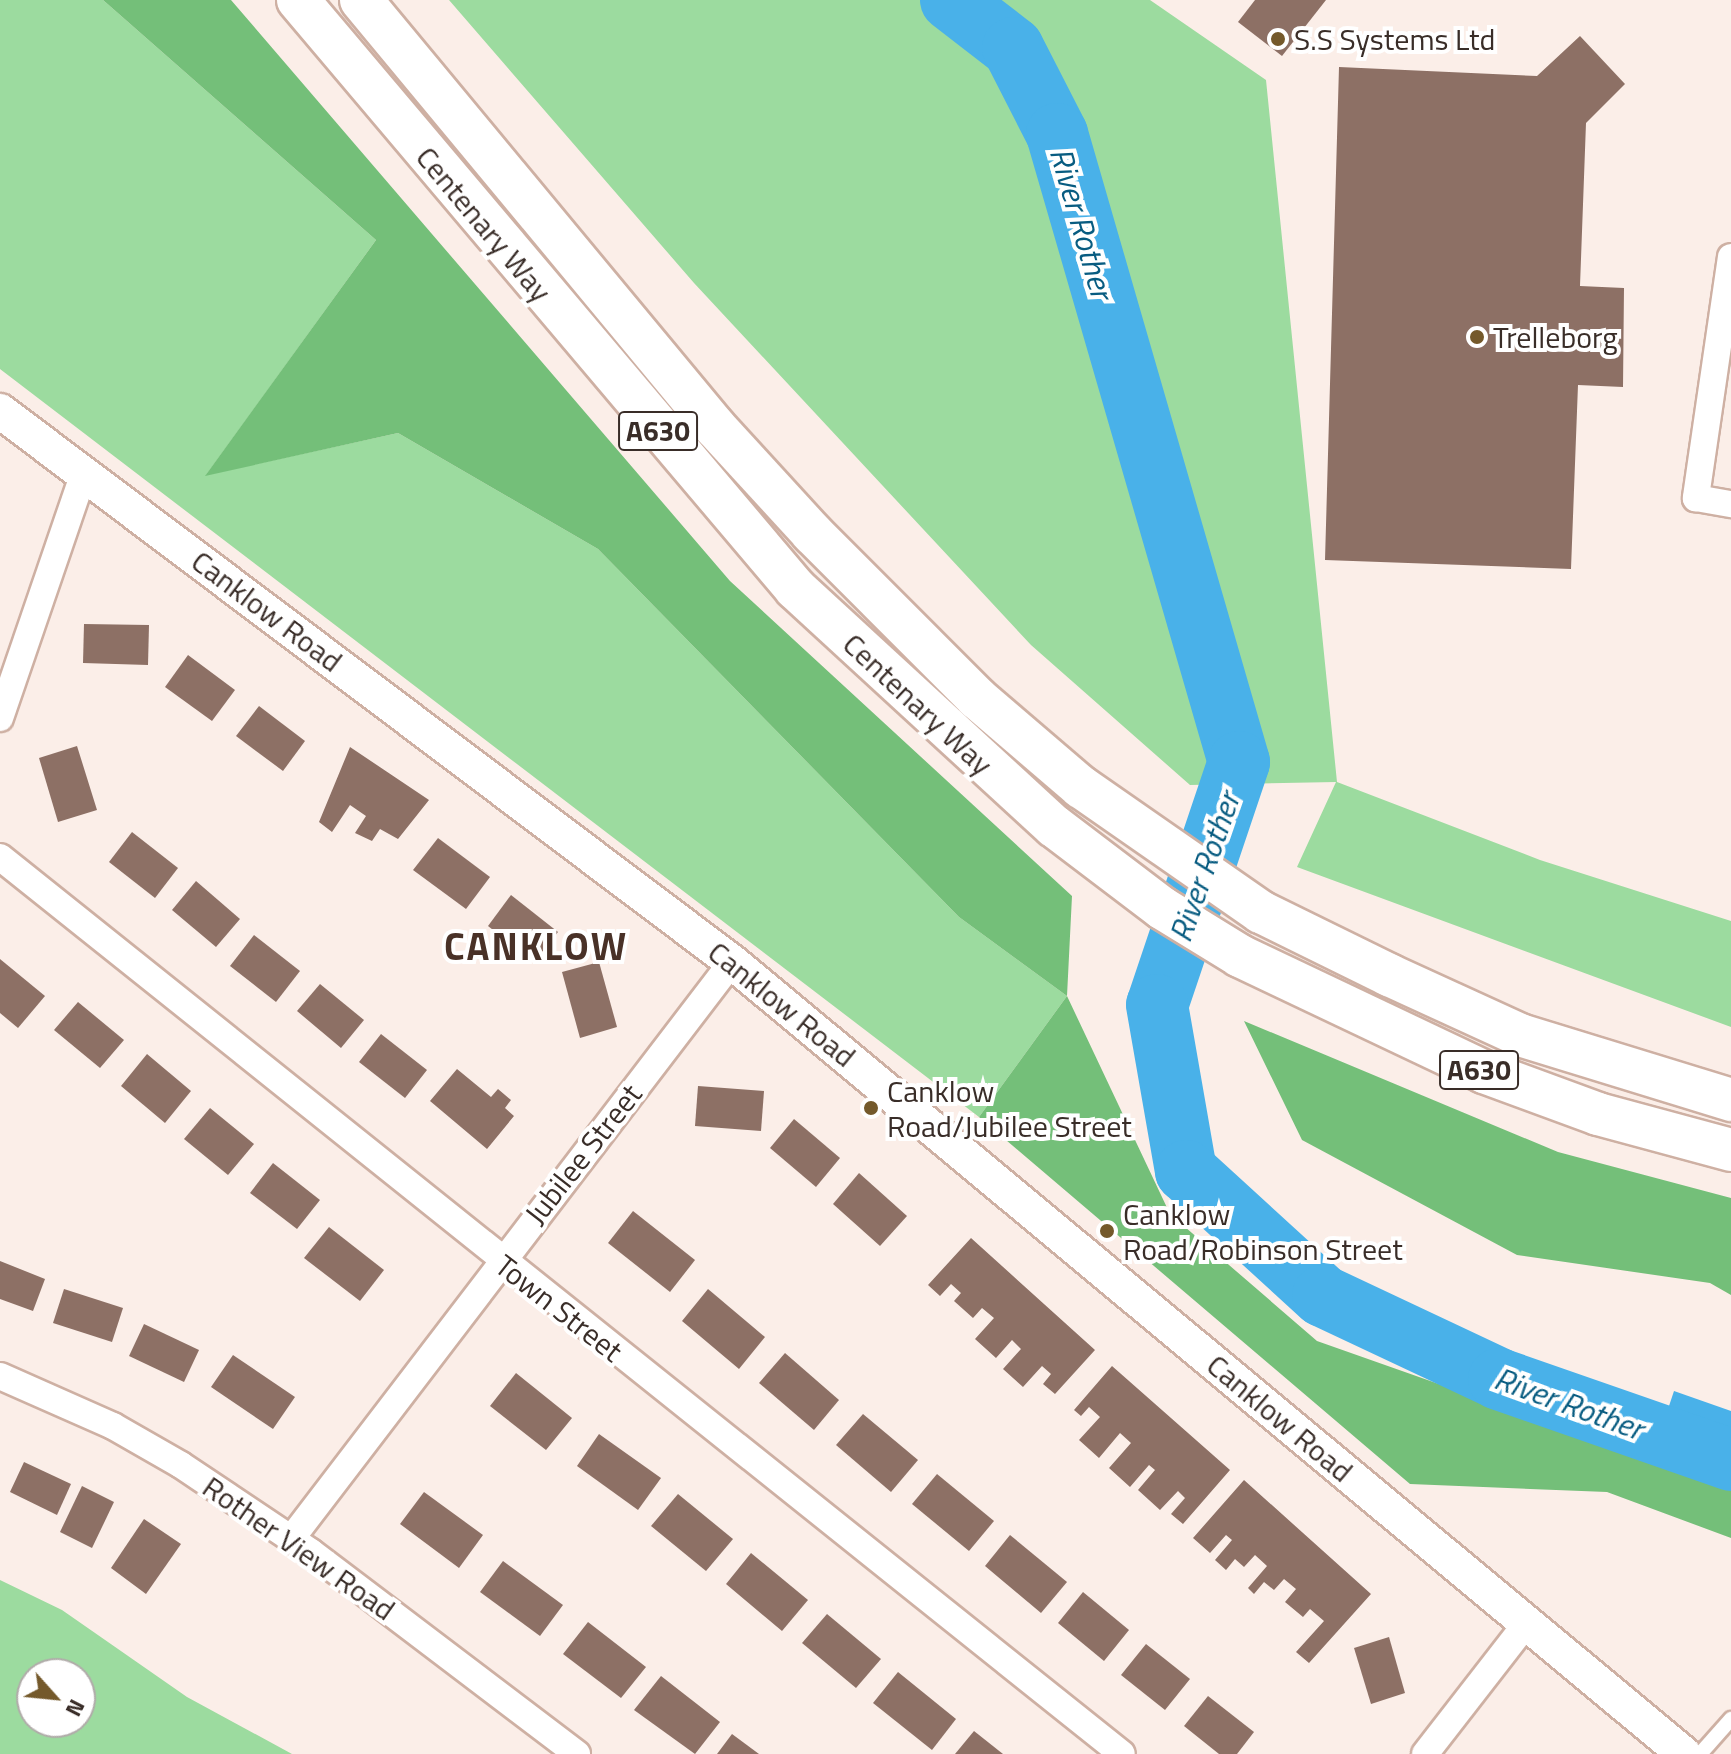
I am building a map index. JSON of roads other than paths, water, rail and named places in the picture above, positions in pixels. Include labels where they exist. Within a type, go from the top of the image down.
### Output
[{"type":"main road","name":"Centenary Way","points":[[298,0],[796,589],[1054,826],[1162,908],[1240,956],[1484,1072],[1598,1114],[1731,1150]]},
{"type":"main road","name":"Centenary Way","points":[[361,0],[715,427],[812,533],[977,698],[1081,787],[1261,912],[1520,1035],[1731,1100]]},
{"type":"street","points":[[1731,257],[1696,498],[1731,504]]},
{"type":"street","name":"Canklow Road","points":[[0,411],[732,962],[1525,1625],[1684,1754]]},
{"type":"street","points":[[0,718],[84,473]]},
{"type":"street","name":"Town Street","points":[[0,857],[500,1261],[1122,1754]]},
{"type":"street","name":"Jubilee Street","points":[[291,1539],[500,1261],[732,962]]},
{"type":"street","name":"Rother View Road","points":[[0,1376],[113,1426],[291,1539],[577,1754]]},
{"type":"street","points":[[1425,1754],[1525,1625]]},
{"type":"lane","points":[[1700,1754],[1731,1719]]},
{"type":"water","points":[[1674,1391],[1731,1411],[1731,1487],[1652,1457]]},
{"type":"waterway","name":"River Rother","points":[[951,0],[1013,48],[1057,134],[1239,762],[1157,1005],[1186,1171],[1323,1296],[1499,1379],[1731,1460]]},
{"type":"place","name":"S.S Systems Ltd","points":[[1278,39]]},
{"type":"place","name":"Trelleborg","points":[[1477,337]]},
{"type":"place","name":"Canklow Road/Jubilee Street","points":[[871,1108]]},
{"type":"place","name":"Canklow Road/Robinson Street","points":[[1107,1231]]},
{"type":"district","name":"CANKLOW","points":[[536,947]]}]
